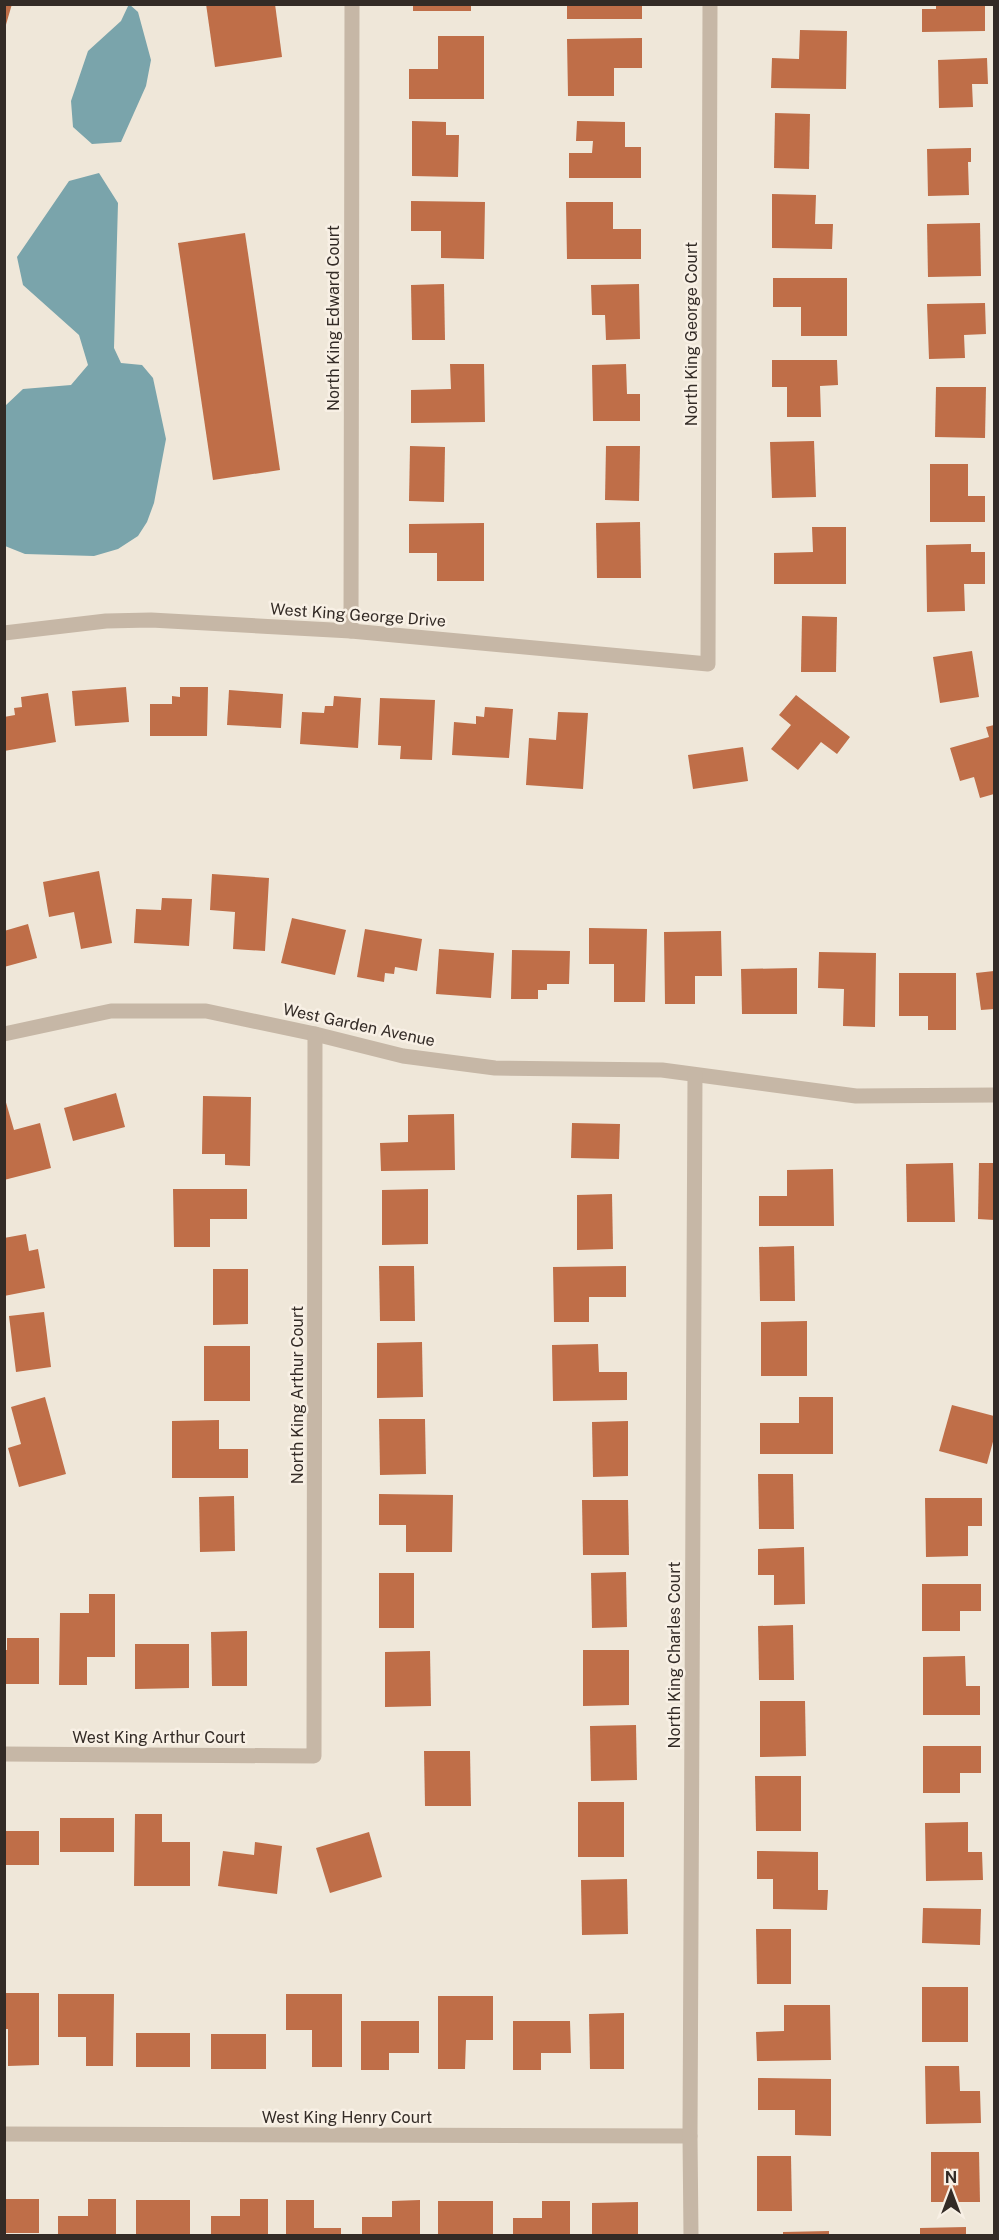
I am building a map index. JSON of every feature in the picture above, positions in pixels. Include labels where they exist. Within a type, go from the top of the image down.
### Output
[{"type":"street","name":"North King Edward Court","points":[[351,631],[352,4]]},
{"type":"street","name":"North King George Court","points":[[708,664],[710,4]]},
{"type":"street","name":"West King George Drive","points":[[4,633],[106,621],[151,620],[351,631],[708,664]]},
{"type":"street","name":"West Garden Avenue","points":[[4,1034],[111,1011],[206,1011],[315,1034],[403,1056],[495,1068],[662,1070],[816,1092],[889,1096],[994,1095]]},
{"type":"street","name":"North King Arthur Court","points":[[314,1756],[315,1034]]},
{"type":"street","name":"North King Charles Court","points":[[691,2235],[695,1075]]},
{"type":"street","name":"West King Arthur Court","points":[[4,1754],[314,1756]]},
{"type":"street","name":"West King Henry Court","points":[[4,2134],[690,2136]]},
{"type":"water","points":[[129,4],[138,12],[151,60],[146,86],[121,142],[92,144],[73,127],[71,101],[88,51],[121,21]]},
{"type":"water","points":[[99,173],[118,203],[114,348],[121,363],[142,365],[153,378],[166,439],[154,503],[147,522],[138,536],[118,549],[94,556],[25,554],[5,546],[5,406],[23,389],[71,385],[88,365],[79,335],[23,285],[17,257],[69,181]]},
{"type":"building","points":[[4,4],[12,4],[5,28],[4,28]]},
{"type":"building","points":[[206,4],[275,4],[282,57],[215,67]]},
{"type":"building","points":[[413,4],[471,4],[471,11],[413,11]]},
{"type":"building","points":[[936,4],[985,4],[985,31],[922,32],[922,9],[936,9]]},
{"type":"building","points":[[567,5],[642,5],[642,19],[567,19]]},
{"type":"building","points":[[800,30],[847,31],[846,89],[771,88],[772,58],[799,59]]},
{"type":"building","points":[[438,36],[484,36],[484,99],[409,99],[409,69],[438,69]]},
{"type":"building","points":[[642,38],[642,68],[614,68],[614,96],[568,96],[567,39]]},
{"type":"building","points":[[987,58],[988,84],[972,84],[973,107],[939,108],[938,60]]},
{"type":"building","points":[[775,113],[810,114],[809,169],[774,168]]},
{"type":"building","points":[[412,121],[446,122],[446,135],[459,135],[458,177],[412,176]]},
{"type":"building","points":[[577,121],[625,122],[625,147],[641,147],[641,178],[569,178],[569,153],[592,153],[593,141],[576,141]]},
{"type":"building","points":[[971,148],[971,162],[968,162],[969,195],[928,196],[927,149]]},
{"type":"building","points":[[772,194],[816,195],[815,224],[833,224],[832,249],[772,248]]},
{"type":"building","points":[[411,201],[485,202],[484,259],[441,258],[441,231],[411,231]]},
{"type":"building","points":[[566,202],[613,202],[613,229],[641,229],[641,259],[567,259]]},
{"type":"building","points":[[980,223],[981,276],[928,277],[927,224]]},
{"type":"building","points":[[245,233],[280,470],[213,480],[178,243]]},
{"type":"building","points":[[773,278],[847,278],[847,336],[801,336],[801,307],[773,307]]},
{"type":"building","points":[[444,284],[445,340],[412,340],[411,285]]},
{"type":"building","points":[[639,284],[640,339],[606,340],[605,315],[592,315],[591,285]]},
{"type":"building","points":[[985,303],[986,334],[964,335],[965,358],[929,359],[927,304]]},
{"type":"building","points":[[772,360],[837,360],[838,385],[820,386],[821,417],[787,417],[787,387],[772,387]]},
{"type":"building","points":[[450,364],[484,364],[485,422],[411,423],[411,390],[451,389]]},
{"type":"building","points":[[626,364],[627,394],[640,394],[640,421],[593,421],[592,365]]},
{"type":"building","points":[[936,387],[986,387],[985,438],[935,437]]},
{"type":"building","points":[[814,441],[816,497],[772,498],[770,442]]},
{"type":"building","points":[[410,446],[445,447],[444,502],[409,501]]},
{"type":"building","points":[[606,446],[640,446],[639,501],[605,500]]},
{"type":"building","points":[[930,464],[968,464],[968,496],[985,496],[985,522],[930,522]]},
{"type":"building","points":[[640,522],[641,578],[597,578],[596,523]]},
{"type":"building","points":[[484,523],[484,581],[437,581],[437,553],[409,553],[409,524]]},
{"type":"building","points":[[812,527],[846,527],[846,584],[774,584],[774,553],[813,552]]},
{"type":"building","points":[[971,544],[971,552],[985,552],[985,584],[964,584],[965,611],[927,612],[926,545]]},
{"type":"building","points":[[802,616],[837,617],[836,672],[801,672]]},
{"type":"building","points":[[972,651],[979,697],[940,703],[933,657]]},
{"type":"building","points":[[126,687],[129,722],[75,726],[72,691]]},
{"type":"building","points":[[180,687],[208,687],[207,736],[150,736],[150,704],[172,704],[172,696],[180,697]]},
{"type":"building","points":[[229,690],[283,694],[281,728],[227,725]]},
{"type":"building","points":[[48,693],[56,742],[4,751],[4,717],[15,715],[14,708],[22,707],[21,697]]},
{"type":"building","points":[[796,695],[850,737],[837,754],[821,742],[798,770],[771,749],[791,725],[779,715]]},
{"type":"building","points":[[334,696],[361,698],[358,748],[300,744],[302,712],[324,713],[325,706],[333,706]]},
{"type":"building","points":[[380,698],[435,700],[432,760],[400,759],[401,746],[378,745]]},
{"type":"building","points":[[485,707],[513,709],[509,758],[452,755],[454,722],[476,724],[476,716],[484,717]]},
{"type":"building","points":[[558,712],[588,713],[583,789],[526,785],[529,738],[556,740]]},
{"type":"building","points":[[994,725],[994,794],[980,798],[974,777],[960,781],[950,748],[989,737],[986,727]]},
{"type":"building","points":[[743,747],[748,781],[693,789],[688,755]]},
{"type":"building","points":[[99,871],[112,943],[81,949],[74,912],[49,917],[43,882]]},
{"type":"building","points":[[212,874],[269,878],[265,951],[233,949],[235,912],[210,910]]},
{"type":"building","points":[[162,898],[192,899],[189,946],[134,943],[136,909],[161,910]]},
{"type":"building","points":[[292,918],[346,930],[335,975],[281,963]]},
{"type":"building","points":[[28,924],[37,958],[4,967],[4,931]]},
{"type":"building","points":[[589,928],[647,929],[645,1002],[614,1002],[614,964],[589,964]]},
{"type":"building","points":[[365,929],[422,939],[417,971],[395,967],[394,974],[385,973],[384,982],[357,977]]},
{"type":"building","points":[[721,931],[722,976],[695,976],[695,1004],[665,1004],[664,932]]},
{"type":"building","points":[[439,949],[494,953],[491,998],[436,994]]},
{"type":"building","points":[[512,950],[570,951],[569,984],[547,984],[547,990],[538,990],[538,999],[511,999]]},
{"type":"building","points":[[819,952],[876,953],[875,1027],[843,1026],[844,989],[818,988]]},
{"type":"building","points":[[797,968],[797,1014],[742,1014],[741,969]]},
{"type":"building","points":[[994,971],[994,1009],[981,1010],[976,973]]},
{"type":"building","points":[[899,973],[956,973],[956,1030],[928,1030],[928,1016],[899,1016]]},
{"type":"building","points":[[116,1093],[125,1127],[73,1141],[64,1108]]},
{"type":"building","points":[[203,1096],[251,1097],[250,1166],[225,1165],[225,1154],[202,1154]]},
{"type":"building","points":[[5,1099],[14,1130],[40,1123],[51,1168],[4,1180]]},
{"type":"building","points":[[454,1114],[455,1170],[381,1171],[380,1143],[408,1142],[408,1115]]},
{"type":"building","points":[[572,1123],[620,1124],[619,1159],[571,1158]]},
{"type":"building","points":[[953,1163],[955,1222],[907,1222],[906,1164]]},
{"type":"building","points":[[979,1163],[994,1163],[994,1220],[978,1219]]},
{"type":"building","points":[[833,1169],[834,1226],[759,1226],[759,1196],[787,1196],[787,1170]]},
{"type":"building","points":[[173,1189],[247,1189],[247,1219],[210,1219],[210,1247],[174,1247]]},
{"type":"building","points":[[428,1189],[428,1244],[382,1245],[382,1190]]},
{"type":"building","points":[[612,1194],[613,1249],[577,1250],[577,1195]]},
{"type":"building","points":[[26,1234],[29,1251],[38,1249],[45,1288],[4,1296],[4,1238]]},
{"type":"building","points":[[794,1246],[795,1301],[760,1301],[759,1247]]},
{"type":"building","points":[[379,1266],[414,1266],[415,1321],[380,1321]]},
{"type":"building","points":[[626,1266],[626,1297],[589,1297],[589,1322],[554,1322],[553,1267]]},
{"type":"building","points":[[213,1269],[248,1269],[248,1324],[213,1325]]},
{"type":"building","points":[[44,1312],[51,1367],[16,1372],[9,1316]]},
{"type":"building","points":[[807,1321],[807,1376],[761,1376],[761,1322]]},
{"type":"building","points":[[422,1342],[423,1397],[377,1398],[377,1343]]},
{"type":"building","points":[[598,1344],[599,1372],[627,1372],[627,1400],[553,1401],[552,1345]]},
{"type":"building","points":[[204,1346],[250,1346],[250,1401],[204,1401]]},
{"type":"building","points":[[45,1397],[66,1474],[19,1487],[8,1448],[21,1444],[11,1407]]},
{"type":"building","points":[[799,1397],[833,1397],[833,1454],[760,1454],[760,1423],[799,1423]]},
{"type":"building","points":[[952,1405],[994,1416],[994,1438],[987,1464],[939,1451]]},
{"type":"building","points":[[379,1419],[425,1419],[426,1474],[380,1475]]},
{"type":"building","points":[[219,1420],[219,1449],[248,1449],[248,1478],[172,1478],[172,1421]]},
{"type":"building","points":[[628,1421],[628,1476],[593,1477],[592,1422]]},
{"type":"building","points":[[758,1474],[793,1474],[794,1529],[759,1529]]},
{"type":"building","points":[[379,1494],[453,1495],[452,1552],[406,1552],[406,1525],[379,1525]]},
{"type":"building","points":[[234,1496],[235,1551],[200,1552],[199,1497]]},
{"type":"building","points":[[925,1498],[982,1498],[982,1526],[968,1526],[968,1556],[926,1557]]},
{"type":"building","points":[[582,1500],[628,1500],[629,1555],[583,1555]]},
{"type":"building","points":[[804,1547],[805,1604],[774,1605],[774,1575],[758,1575],[758,1549]]},
{"type":"building","points":[[626,1572],[627,1627],[592,1628],[591,1573]]},
{"type":"building","points":[[379,1573],[414,1573],[414,1628],[379,1628]]},
{"type":"building","points":[[922,1584],[981,1584],[981,1611],[960,1611],[960,1631],[922,1631]]},
{"type":"building","points":[[89,1594],[115,1594],[115,1657],[87,1657],[87,1685],[59,1685],[60,1613],[89,1613]]},
{"type":"building","points":[[793,1625],[794,1680],[759,1680],[758,1626]]},
{"type":"building","points":[[247,1631],[247,1686],[212,1686],[211,1632]]},
{"type":"building","points":[[7,1638],[39,1638],[39,1684],[4,1684],[4,1650],[7,1650]]},
{"type":"building","points":[[135,1644],[189,1644],[189,1688],[135,1689]]},
{"type":"building","points":[[583,1650],[629,1650],[629,1705],[583,1706]]},
{"type":"building","points":[[430,1651],[431,1706],[385,1707],[385,1652]]},
{"type":"building","points":[[965,1656],[966,1686],[980,1686],[980,1715],[923,1715],[923,1657]]},
{"type":"building","points":[[760,1701],[805,1701],[806,1756],[760,1757]]},
{"type":"building","points":[[636,1725],[637,1780],[591,1781],[590,1726]]},
{"type":"building","points":[[923,1746],[981,1746],[981,1773],[960,1773],[960,1793],[923,1793]]},
{"type":"building","points":[[424,1751],[470,1751],[471,1806],[425,1806]]},
{"type":"building","points":[[755,1776],[801,1776],[801,1831],[756,1831]]},
{"type":"building","points":[[578,1802],[624,1802],[624,1857],[578,1857]]},
{"type":"building","points":[[135,1814],[162,1814],[162,1842],[190,1842],[190,1886],[134,1886]]},
{"type":"building","points":[[60,1818],[114,1818],[114,1852],[60,1852]]},
{"type":"building","points":[[968,1822],[968,1852],[982,1852],[983,1880],[926,1881],[925,1823]]},
{"type":"building","points":[[4,1831],[39,1831],[39,1865],[4,1865]]},
{"type":"building","points":[[369,1832],[382,1877],[330,1893],[316,1848]]},
{"type":"building","points":[[255,1842],[282,1846],[277,1894],[218,1886],[223,1851],[254,1855]]},
{"type":"building","points":[[757,1851],[818,1852],[818,1890],[828,1890],[827,1910],[773,1909],[773,1879],[757,1879]]},
{"type":"building","points":[[627,1879],[628,1934],[582,1935],[581,1880]]},
{"type":"building","points":[[923,1908],[981,1909],[980,1945],[922,1943]]},
{"type":"building","points":[[756,1929],[791,1929],[791,1984],[757,1984]]},
{"type":"building","points":[[922,1987],[968,1987],[968,2042],[922,2042]]},
{"type":"building","points":[[4,1993],[39,1993],[39,2065],[8,2066],[8,2029],[4,2029]]},
{"type":"building","points":[[58,1994],[114,1994],[113,2066],[86,2066],[86,2037],[58,2037]]},
{"type":"building","points":[[286,1994],[342,1994],[342,2067],[312,2067],[312,2030],[286,2030]]},
{"type":"building","points":[[438,1996],[493,1996],[493,2040],[466,2040],[465,2069],[438,2069]]},
{"type":"building","points":[[784,2005],[830,2005],[831,2060],[757,2061],[756,2032],[784,2031]]},
{"type":"building","points":[[624,2013],[624,2069],[590,2069],[589,2014]]},
{"type":"building","points":[[361,2021],[419,2021],[419,2053],[389,2053],[389,2070],[361,2070]]},
{"type":"building","points":[[513,2021],[570,2021],[571,2053],[541,2053],[541,2070],[513,2070]]},
{"type":"building","points":[[136,2033],[190,2033],[190,2067],[136,2067]]},
{"type":"building","points":[[211,2034],[266,2034],[266,2069],[211,2069]]},
{"type":"building","points":[[925,2066],[959,2066],[960,2091],[980,2091],[981,2123],[926,2124]]},
{"type":"building","points":[[758,2078],[831,2079],[831,2136],[795,2135],[795,2110],[758,2110]]},
{"type":"building","points":[[931,2152],[979,2152],[980,2202],[931,2202]]},
{"type":"building","points":[[757,2156],[791,2156],[792,2211],[757,2211]]},
{"type":"building","points":[[4,2199],[39,2199],[39,2233],[4,2233]]},
{"type":"building","points":[[88,2199],[116,2199],[116,2236],[58,2236],[58,2216],[88,2216]]},
{"type":"building","points":[[240,2199],[268,2199],[268,2236],[211,2236],[211,2216],[240,2216]]},
{"type":"building","points":[[136,2200],[190,2200],[190,2234],[136,2234]]},
{"type":"building","points":[[286,2200],[314,2200],[314,2228],[341,2228],[341,2236],[286,2236]]},
{"type":"building","points":[[420,2200],[420,2236],[362,2236],[362,2217],[392,2217],[392,2201]]},
{"type":"building","points":[[438,2201],[493,2201],[493,2236],[438,2236]]},
{"type":"building","points":[[542,2201],[570,2201],[570,2236],[513,2236],[513,2218],[542,2218]]},
{"type":"building","points":[[638,2202],[638,2236],[592,2236],[592,2203]]},
{"type":"building","points":[[966,2227],[966,2236],[920,2236],[920,2228]]},
{"type":"building","points":[[829,2231],[829,2236],[783,2236],[783,2232]]}]
